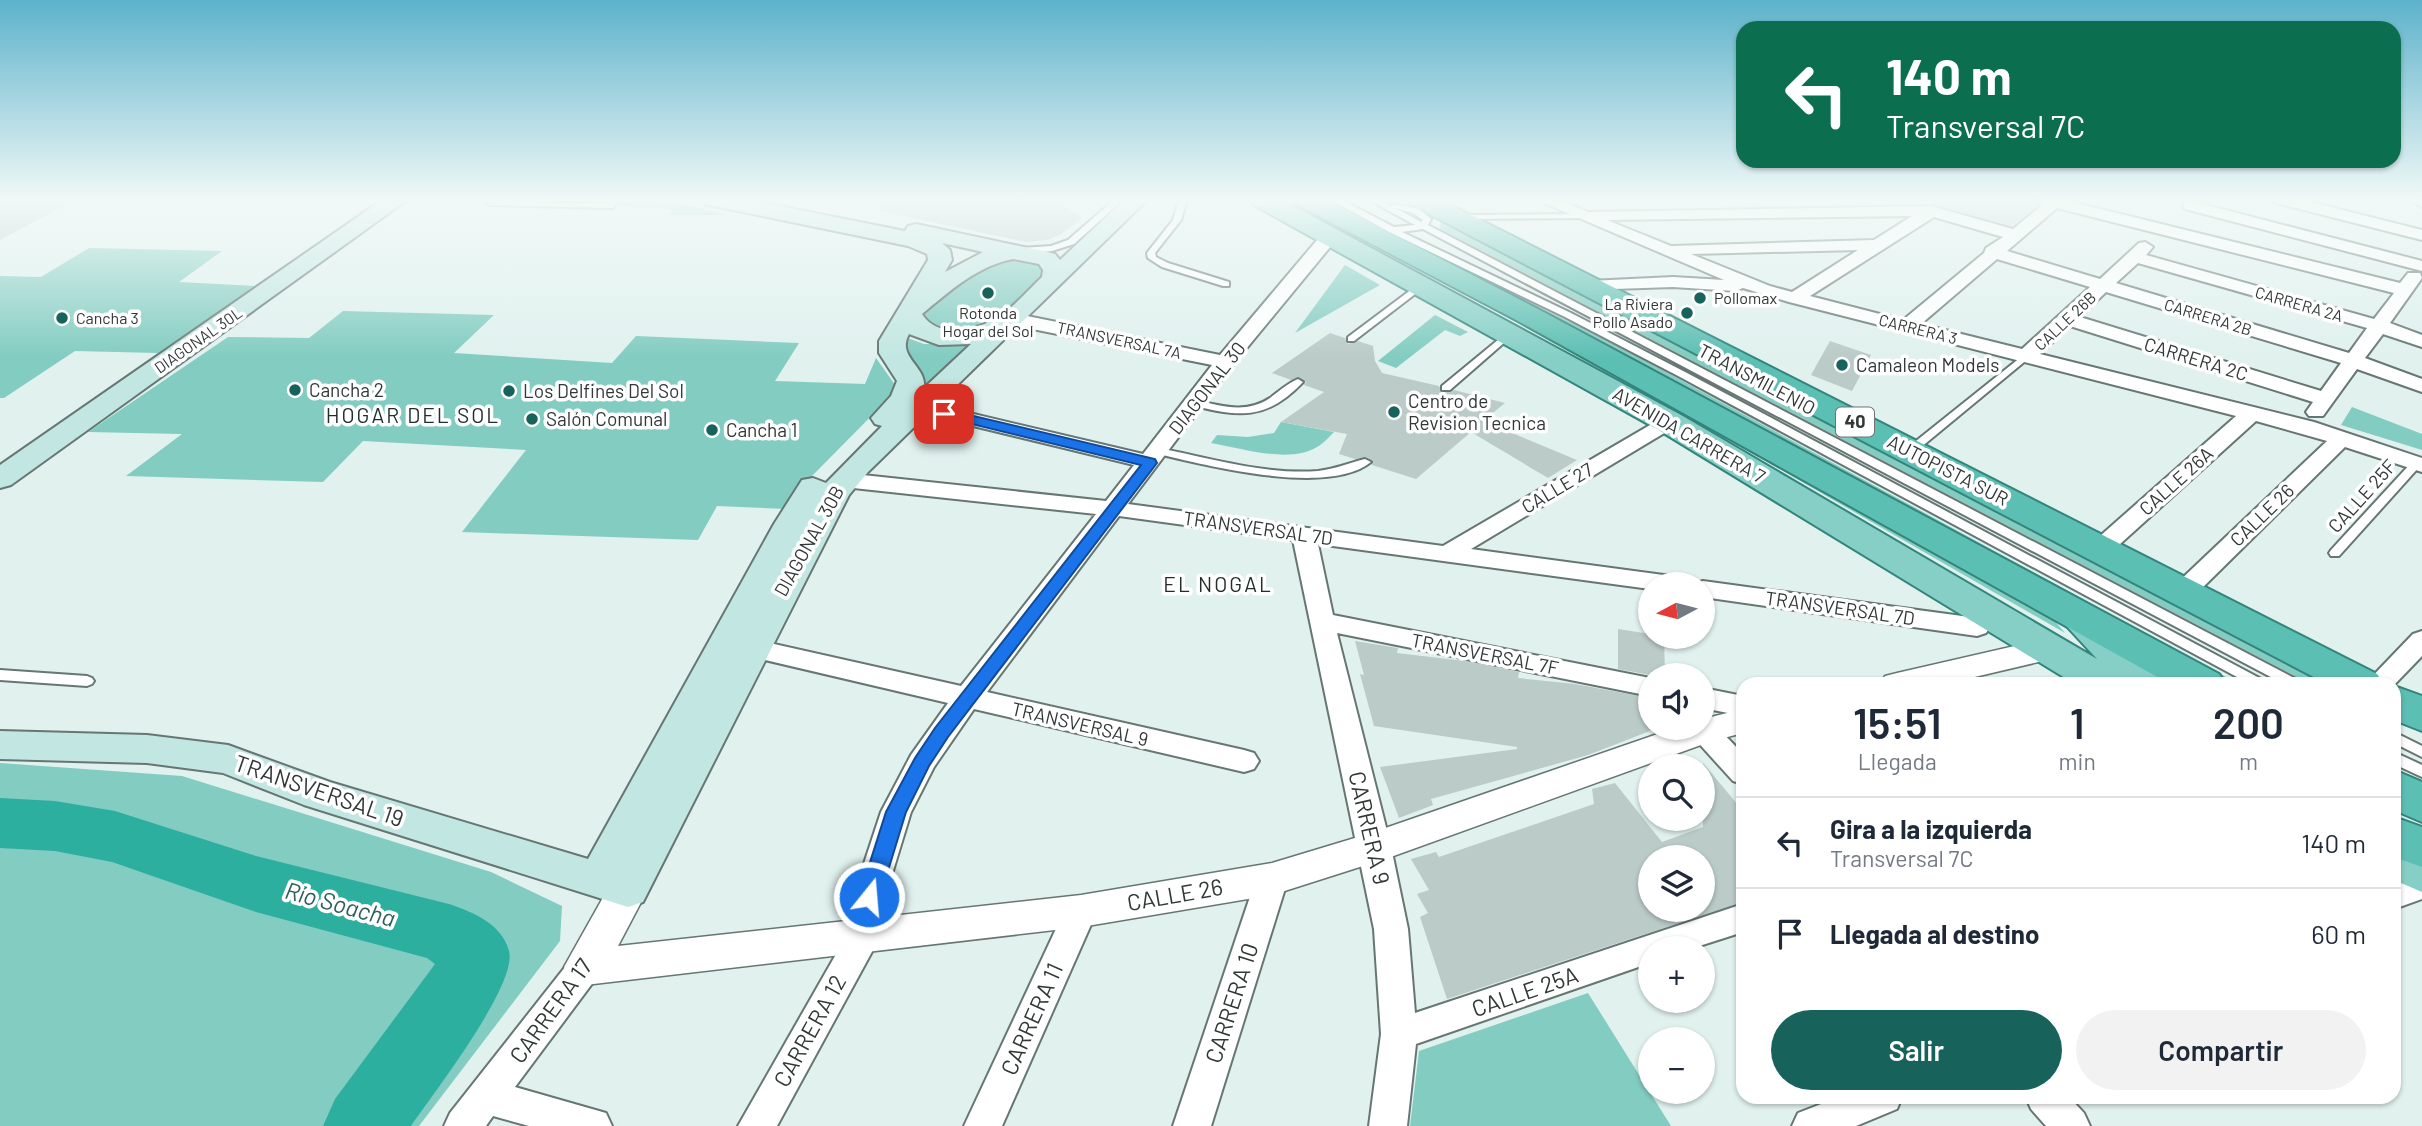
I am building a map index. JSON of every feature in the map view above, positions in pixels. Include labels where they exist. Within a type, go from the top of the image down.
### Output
[{"type":"highway","points":[[1408,253],[1528,315],[2191,677]]},
{"type":"highway","name":"AUTOPISTA SUR","points":[[1520,253],[2348,677]]},
{"type":"highway","points":[[2401,704],[2422,715]]},
{"type":"highway","points":[[2401,793],[2422,804]]},
{"type":"highway","points":[[2401,839],[2422,848]]},
{"type":"main road","name":"DIAGONAL 30L","points":[[0,479],[322,253]]},
{"type":"main road","points":[[910,405],[907,398],[912,384],[910,377],[892,347],[896,331],[941,256],[939,253]]},
{"type":"main road","points":[[908,312],[973,263],[993,255],[1010,253]]},
{"type":"main road","points":[[1016,253],[1047,260],[1055,269],[1055,279]]},
{"type":"main road","name":"DIAGONAL 30B","points":[[614,884],[800,506],[827,470],[910,405],[1012,319],[1082,253]]},
{"type":"main road","name":"AVENIDA CARRERA 7","points":[[1359,253],[1669,422],[2095,677]]},
{"type":"main road","points":[[908,312],[919,330],[945,338],[972,337],[1012,319]]},
{"type":"main road","name":"DIAGONAL 30B","points":[[614,884],[752,648],[819,517],[844,480],[910,405]]},
{"type":"main road","points":[[2075,613],[2142,677]]},
{"type":"main road","name":"TRANSVERSAL 19","points":[[0,745],[147,749],[228,759],[318,794],[614,884]]},
{"type":"main road","points":[[2401,859],[2422,872]]},
{"type":"street","name":"DIAGONAL 30","points":[[863,937],[869,897],[896,812],[921,763],[1225,362],[1315,253]]},
{"type":"street","name":"CARRERA 3","points":[[1674,253],[1764,290],[2306,427],[2419,464]]},
{"type":"street","points":[[1795,298],[1865,253]]},
{"type":"street","points":[[1907,326],[1991,253]]},
{"type":"street","name":"CARRERA 2B","points":[[1994,253],[2354,361],[2422,386]]},
{"type":"street","name":"CALLE 26B","points":[[2026,356],[2140,253]]},
{"type":"street","points":[[2257,253],[2412,288]]},
{"type":"street","points":[[2306,427],[2379,326],[2412,288],[2422,266],[2373,253]]},
{"type":"street","name":"CARRERA 2A","points":[[2135,257],[2379,326],[2422,341]]},
{"type":"street","points":[[1589,286],[1673,282],[1725,284],[1764,290]]},
{"type":"street","name":"CARRERA 2C","points":[[2067,318],[2326,399]]},
{"type":"street","name":"TRANSVERSAL 7A","points":[[1012,319],[1225,362]]},
{"type":"street","points":[[910,405],[1154,457]]},
{"type":"street","name":"CALLE 26A","points":[[2100,549],[2252,413]]},
{"type":"street","name":"CALLE 27","points":[[1446,554],[1669,422]]},
{"type":"street","name":"CALLE 26","points":[[2183,592],[2341,439]]},
{"type":"street","name":"TRANSVERSAL 7D","points":[[844,480],[1115,509],[1638,580]]},
{"type":"street","name":"CARRERA 9","points":[[1304,534],[1321,621],[1375,847],[1391,929],[1399,1034],[1388,1126]]},
{"type":"street","name":"TRANSVERSAL 7D","points":[[1715,591],[1977,626]]},
{"type":"street","name":"TRANSVERSAL 7F","points":[[1321,621],[1638,685]]},
{"type":"street","points":[[2386,677],[2422,640]]},
{"type":"street","name":"TRANSVERSAL 9","points":[[752,648],[1244,761]]},
{"type":"street","points":[[1927,677],[2049,649]]},
{"type":"street","points":[[1715,712],[1736,708]]},
{"type":"street","name":"CALLE 26","points":[[1715,717],[1736,720]]},
{"type":"street","points":[[1715,731],[1736,763]]},
{"type":"street","name":"CALLE 26","points":[[585,967],[1081,911],[1272,879],[1375,847],[1642,740]]},
{"type":"street","name":"CARRERA 10","points":[[1192,1126],[1272,879]]},
{"type":"street","name":"CARRERA 17","points":[[463,1126],[585,967],[614,884]]},
{"type":"street","points":[[2401,893],[2422,885]]},
{"type":"street","name":"CARRERA 11","points":[[983,1126],[1081,911]]},
{"type":"street","name":"CALLE 25A","points":[[1690,936],[1736,920]]},
{"type":"street","name":"CARRERA 12","points":[[757,1126],[863,937]]},
{"type":"street","name":"CALLE 25A","points":[[1399,1034],[1638,953]]},
{"type":"street","points":[[487,1097],[593,1126]]},
{"type":"street","points":[[1811,1126],[1866,1104]]},
{"type":"street","points":[[2051,1104],[2071,1126]]},
{"type":"lane","points":[[1152,253],[1152,258],[1165,265],[1226,284]]},
{"type":"lane","name":"TRANSMILENIO","points":[[1437,253],[1592,327],[1740,403],[2247,677]]},
{"type":"lane","name":"TRANSMILENIO","points":[[1509,253],[2282,677]]},
{"type":"lane","points":[[1351,339],[1420,286]]},
{"type":"lane","points":[[1446,388],[1510,333]]},
{"type":"lane","points":[[1910,451],[2026,356]]},
{"type":"lane","points":[[1195,403],[1237,412],[1252,411],[1267,406],[1298,383]]},
{"type":"lane","points":[[1154,457],[1315,476],[1348,471],[1365,462]]},
{"type":"lane","name":"CALLE 25F","points":[[2335,552],[2419,464]]},
{"type":"lane","points":[[0,675],[87,681]]},
{"type":"lane","points":[[2401,741],[2422,752]]},
{"type":"lane","points":[[2401,761],[2422,772]]},
{"type":"green space","points":[[81,253],[220,253],[179,282],[256,286],[158,353],[75,351],[4,398],[0,398],[0,276],[41,277]]},
{"type":"green space","points":[[1485,253],[1507,253],[2321,677],[2297,677]]},
{"type":"green space","points":[[1013,257],[1037,263],[1042,269],[1043,278],[994,323],[946,335],[919,315],[980,268]]},
{"type":"green space","points":[[1444,262],[1598,335],[2226,677],[2207,677],[1592,338]]},
{"type":"green space","points":[[1345,265],[1380,285],[1295,333]]},
{"type":"green space","points":[[1434,277],[1512,316],[2047,612],[2065,633],[1579,354]]},
{"type":"green space","points":[[343,311],[494,315],[454,353],[612,363],[636,336],[799,343],[775,381],[865,384],[876,358],[898,389],[810,478],[786,509],[717,506],[698,540],[462,532],[526,450],[363,441],[323,482],[126,476],[182,434],[88,432],[228,337],[309,338]]},
{"type":"green space","points":[[1435,315],[1468,332],[1460,336],[1445,330],[1396,368],[1378,361]]},
{"type":"green space","points":[[905,337],[924,344],[971,344],[923,391],[923,379],[919,370],[904,354]]},
{"type":"green space","points":[[2352,407],[2422,434],[2422,450],[2341,425]]},
{"type":"green space","points":[[1281,422],[1334,432],[1317,447],[1293,454],[1279,455],[1211,443],[1217,435],[1248,437],[1274,433]]},
{"type":"green space","points":[[0,763],[182,776],[491,872],[562,906],[560,941],[419,1126],[0,1126]]},
{"type":"green space","points":[[1588,993],[1638,1073],[1638,1104],[1657,1104],[1671,1126],[1410,1126],[1419,1051]]},
{"type":"building","name":"Centro de Revision Tecnica","points":[[1330,333],[1345,338],[1348,344],[1358,341],[1373,346],[1375,361],[1382,373],[1439,386],[1442,393],[1454,390],[1505,403],[1483,421],[1577,460],[1548,478],[1471,432],[1416,479],[1372,465],[1373,461],[1366,457],[1355,459],[1339,454],[1347,434],[1281,422],[1324,392],[1304,385],[1306,382],[1299,377],[1291,380],[1272,373]]},
{"type":"building","name":"Camaleon Models","points":[[1830,341],[1871,355],[1852,391],[1811,375]]},
{"type":"building","points":[[1618,629],[1638,632],[1638,649],[1664,649],[1665,663],[1638,663],[1638,673],[1618,669]]},
{"type":"building","points":[[1355,641],[1398,648],[1397,653],[1465,661],[1519,672],[1518,678],[1575,684],[1638,696],[1638,736],[1588,755],[1431,799],[1433,805],[1399,818],[1380,767],[1517,747],[1374,726],[1360,674],[1364,675]]},
{"type":"building","points":[[1715,777],[1736,803],[1736,904],[1715,911],[1715,845],[1638,845],[1638,922],[1682,922],[1447,999],[1420,917],[1428,913],[1417,894],[1429,890],[1411,859],[1436,852],[1439,857],[1594,804],[1592,789],[1615,783],[1638,812],[1638,831],[1653,831],[1662,842],[1692,831],[1715,831]]},
{"type":"waterway","name":"Río Soacha","points":[[0,823],[55,826],[115,837],[256,884],[449,934],[474,953],[468,981],[364,1126]]},
{"type":"place","name":"Rotonda Hogar del Sol","points":[[988,293]]},
{"type":"place","name":"Pollomax","points":[[1700,298]]},
{"type":"place","name":"La Riviera Pollo Asado","points":[[1687,313]]},
{"type":"place","name":"Cancha 3","points":[[62,318]]},
{"type":"place","name":"Camaleon Models","points":[[1842,365]]},
{"type":"place","name":"Cancha 2","points":[[295,390]]},
{"type":"place","name":"Los Delfines Del Sol","points":[[509,391]]},
{"type":"place","name":"Centro de Revision Tecnica","points":[[1394,412]]},
{"type":"place","name":"Salón Comunal","points":[[532,419]]},
{"type":"place","name":"Cancha 1","points":[[712,430]]},
{"type":"district","name":"HOGAR DEL SOL","points":[[413,416]]},
{"type":"district","name":"EL NOGAL","points":[[1218,585]]},
{"type":"route","points":[[869,897],[896,812],[921,763],[941,732],[1150,463],[944,414]]}]
